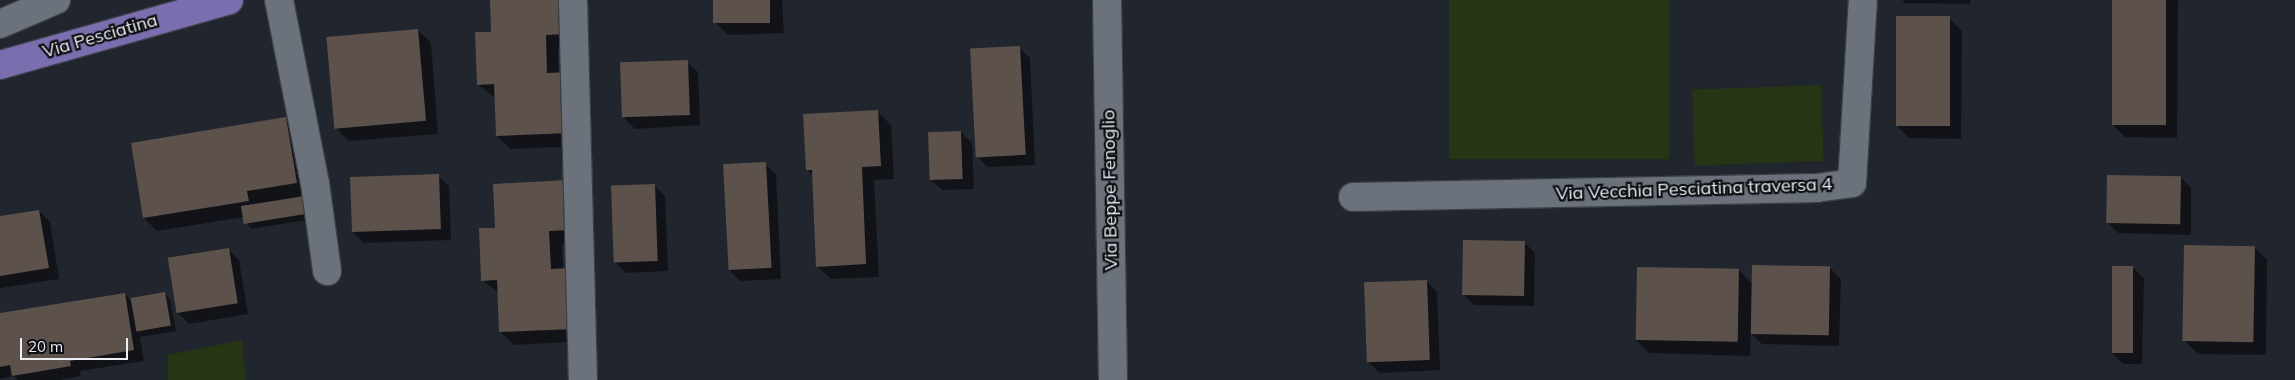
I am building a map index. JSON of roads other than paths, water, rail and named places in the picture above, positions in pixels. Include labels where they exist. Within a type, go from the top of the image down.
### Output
[{"type":"main road","name":"Via Pesciatina","points":[[0,65],[229,0]]},
{"type":"street","points":[[0,24],[56,0]]},
{"type":"street","points":[[279,0],[315,183],[326,271]]},
{"type":"street","points":[[573,0],[582,380]]},
{"type":"street","name":"Via Beppe Fenoglio","points":[[1107,0],[1113,380]]},
{"type":"street","name":"Via Vecchia Pesciatina traversa 4","points":[[1353,197],[1817,188],[1852,183],[1863,0]]}]
